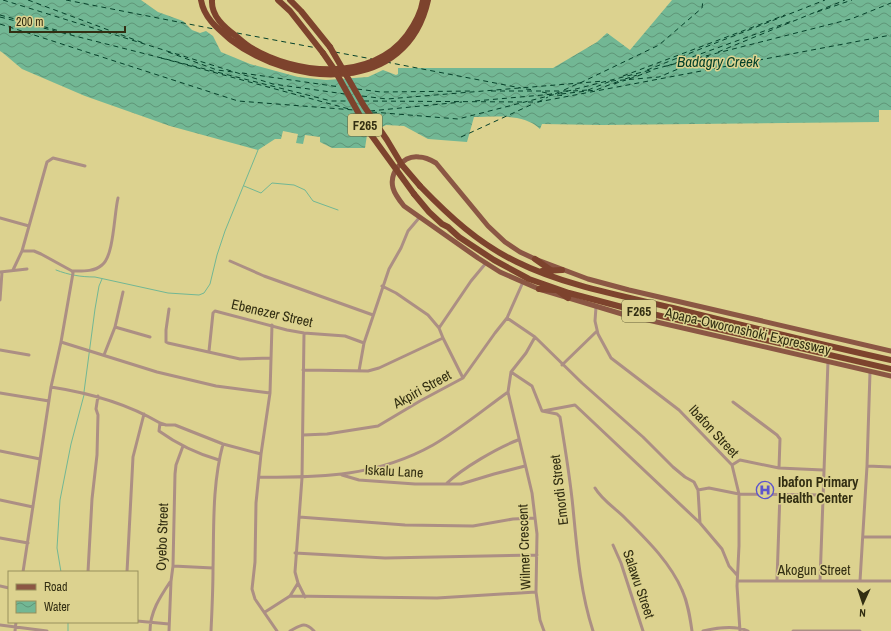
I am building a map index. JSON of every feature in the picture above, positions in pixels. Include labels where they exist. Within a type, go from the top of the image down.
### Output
[{"type":"highway","points":[[201,0],[205,13],[211,22],[222,33],[243,49],[264,60],[285,67],[309,73],[330,74],[360,72],[374,67],[401,50],[413,37],[421,24],[428,0]]},
{"type":"highway","points":[[212,0],[211,6],[219,21],[251,47],[291,64],[326,69],[360,66],[383,57],[404,39],[416,22],[423,0]]},
{"type":"highway","name":"Apapa-Oworonshoki Expressway","points":[[278,0],[290,11],[323,53],[334,69],[370,132],[414,194],[429,212],[442,224],[504,267],[541,286],[569,296],[891,369]]},
{"type":"highway","name":"Apapa-Oworonshoki Expressway","points":[[290,0],[301,11],[330,47],[364,106],[402,165],[442,209],[473,235],[495,250],[530,268],[560,279],[628,298],[891,360]]},
{"type":"highway","points":[[535,259],[551,270],[560,279]]},
{"type":"highway","points":[[530,268],[540,271],[562,270]]},
{"type":"highway","points":[[541,286],[557,290],[569,296]]},
{"type":"main road","name":"Apapa-Oworonshoki Expressway","points":[[541,286],[523,282],[500,272],[419,218],[404,206],[398,200],[393,188],[392,180],[397,167],[407,160],[419,156],[436,163],[488,226],[505,242],[520,252],[562,270],[588,279],[657,297],[891,351]]},
{"type":"main road","name":"Apapa-Oworonshoki Expressway","points":[[569,296],[596,307],[622,314],[891,376]]},
{"type":"street","points":[[13,270],[22,251],[47,162],[53,158],[85,166]]},
{"type":"street","points":[[22,251],[34,251],[42,254],[72,274],[92,270],[102,266],[107,260],[110,252],[118,198]]},
{"type":"street","points":[[0,218],[29,226]]},
{"type":"street","points":[[359,371],[364,343],[382,286],[408,231],[419,218]]},
{"type":"street","points":[[230,261],[264,276],[373,315]]},
{"type":"street","points":[[439,328],[470,281],[486,263]]},
{"type":"street","points":[[0,300],[1,272],[27,269]]},
{"type":"street","points":[[23,571],[51,387],[61,342],[72,274]]},
{"type":"street","name":"Akpiri Street","points":[[304,435],[327,434],[378,426],[420,401],[464,378],[507,318],[523,282]]},
{"type":"street","points":[[382,286],[396,293],[428,315],[439,328],[464,378]]},
{"type":"street","points":[[104,356],[115,327],[123,292]]},
{"type":"street","name":"Ibafon Street","points":[[596,307],[594,315],[597,331],[611,358],[679,410],[732,465],[739,494],[737,581],[740,629]]},
{"type":"street","points":[[169,309],[166,342],[240,359],[271,358]]},
{"type":"street","name":"Ebenezer Street","points":[[209,351],[214,311],[304,333],[345,336],[364,343]]},
{"type":"street","points":[[507,318],[535,338],[582,384],[643,437],[673,468],[694,482],[698,490],[700,523]]},
{"type":"street","points":[[272,325],[270,393],[261,454],[260,476],[256,503],[255,562],[252,589],[255,599],[277,631]]},
{"type":"street","points":[[115,327],[150,337]]},
{"type":"street","points":[[562,364],[597,331]]},
{"type":"street","points":[[304,333],[304,435],[302,478],[295,553],[295,572],[298,583],[305,597]]},
{"type":"street","points":[[303,370],[368,371],[379,368],[443,338]]},
{"type":"street","points":[[260,476],[302,478],[341,475],[403,460],[433,445],[508,392],[511,372],[526,353],[535,338]]},
{"type":"street","points":[[61,342],[157,372],[216,386],[270,393]]},
{"type":"street","points":[[0,350],[30,355]]},
{"type":"street","points":[[820,581],[828,361]]},
{"type":"street","points":[[511,372],[532,386],[542,411],[574,405],[700,523],[722,548],[729,566],[737,575]]},
{"type":"street","points":[[860,581],[870,372]]},
{"type":"street","points":[[51,387],[98,396],[130,407],[160,423],[175,425],[223,444],[261,454]]},
{"type":"street","name":"Wilmer Crescent","points":[[508,392],[518,440],[532,493],[537,555],[536,592],[540,620],[544,631]]},
{"type":"street","points":[[0,393],[49,402]]},
{"type":"street","points":[[88,571],[92,499],[97,455],[98,414],[96,409],[98,396]]},
{"type":"street","points":[[733,402],[777,435],[780,439],[779,468]]},
{"type":"street","name":"Emordi Street","points":[[542,411],[544,413],[557,414],[560,417],[571,494],[579,569],[593,631]]},
{"type":"street","points":[[126,571],[133,457],[144,414]]},
{"type":"street","points":[[160,423],[159,431],[183,446],[219,460]]},
{"type":"street","points":[[446,484],[456,475],[502,447],[518,440]]},
{"type":"street","points":[[211,631],[214,503],[219,460],[223,444]]},
{"type":"street","name":"Oyebo Street","points":[[169,631],[173,566],[175,474],[176,465],[183,446]]},
{"type":"street","points":[[0,451],[40,459]]},
{"type":"street","points":[[732,465],[740,460],[779,468],[823,470]]},
{"type":"street","name":"Iskalu Lane","points":[[341,475],[359,480],[415,484],[446,484],[464,483],[525,466]]},
{"type":"street","points":[[866,466],[891,467]]},
{"type":"street","points":[[595,488],[602,498],[624,517],[645,539],[672,573],[682,589],[686,599],[692,631]]},
{"type":"street","points":[[698,490],[709,488],[739,494],[780,493],[824,495]]},
{"type":"street","points":[[778,580],[780,493]]},
{"type":"street","points":[[0,500],[33,507]]},
{"type":"street","points":[[299,517],[405,525],[473,526],[513,519],[535,518]]},
{"type":"street","points":[[863,536],[891,537]]},
{"type":"street","points":[[0,538],[28,543]]},
{"type":"street","name":"Salawu Street","points":[[613,545],[621,562],[643,631]]},
{"type":"street","points":[[295,553],[385,558],[537,555]]},
{"type":"street","points":[[173,566],[213,568]]},
{"type":"street","points":[[150,631],[150,622],[159,598],[171,581]]},
{"type":"street","name":"Akogun Street","points":[[737,581],[891,581]]},
{"type":"street","points":[[265,612],[290,596],[298,583]]},
{"type":"street","points":[[290,596],[437,598],[536,592]]},
{"type":"street","points":[[138,621],[169,624]]},
{"type":"street","points":[[14,631],[16,623]]},
{"type":"street","points":[[290,631],[306,624],[314,631]]},
{"type":"street","points":[[0,625],[47,631]]},
{"type":"street","points":[[703,631],[710,629],[740,629],[748,631]]},
{"type":"street","points":[[793,631],[860,631]]},
{"type":"water","name":"Badagry Creek","points":[[0,0],[141,0],[158,12],[183,21],[192,30],[200,33],[206,31],[213,36],[221,52],[250,64],[298,77],[326,80],[368,77],[383,70],[396,75],[398,74],[398,68],[553,68],[597,42],[607,33],[630,50],[672,0],[891,0],[891,110],[879,110],[879,122],[602,125],[542,124],[540,129],[526,120],[518,118],[474,117],[467,142],[428,139],[404,126],[386,125],[367,135],[365,148],[332,148],[320,142],[320,137],[305,135],[303,144],[296,143],[298,134],[283,131],[281,139],[275,139],[258,150],[170,126],[85,96],[22,69],[0,51]]},
{"type":"waterway","points":[[56,270],[168,293],[199,295],[204,293],[210,284],[225,231],[258,150]]},
{"type":"waterway","points":[[244,186],[261,193],[272,183],[294,185],[305,190],[313,201],[338,210]]},
{"type":"waterway","points":[[84,392],[95,309],[99,286],[102,279]]},
{"type":"waterway","points":[[61,571],[57,548],[60,500],[71,444],[84,395]]},
{"type":"waterway","points":[[68,623],[68,631]]},
{"type":"ferry route","points":[[3,0],[273,84],[345,94]]},
{"type":"ferry route","points":[[28,0],[146,44]]},
{"type":"ferry route","points":[[66,0],[214,29]]},
{"type":"ferry route","points":[[580,83],[659,45],[702,8],[703,0]]},
{"type":"ferry route","points":[[647,70],[825,0]]},
{"type":"ferry route","points":[[718,52],[845,0]]},
{"type":"ferry route","points":[[817,12],[852,0]]},
{"type":"ferry route","points":[[372,112],[458,119],[851,19],[891,3]]},
{"type":"ferry route","points":[[0,15],[71,34]]},
{"type":"ferry route","points":[[623,76],[785,15]]},
{"type":"ferry route","points":[[0,17],[331,101],[349,101]]},
{"type":"ferry route","points":[[667,66],[792,21]]},
{"type":"ferry route","points":[[0,24],[238,101],[354,110]]},
{"type":"ferry route","points":[[237,33],[317,48]]},
{"type":"ferry route","points":[[528,102],[538,102],[891,35]]},
{"type":"ferry route","points":[[168,52],[217,70],[233,72]]},
{"type":"ferry route","points":[[335,52],[372,59]]},
{"type":"ferry route","points":[[611,81],[659,77],[709,56]]},
{"type":"ferry route","points":[[161,58],[349,109]]},
{"type":"ferry route","points":[[386,62],[521,88]]},
{"type":"ferry route","points":[[629,79],[654,70]]},
{"type":"ferry route","points":[[242,73],[340,87]]},
{"type":"ferry route","points":[[625,79],[637,75]]},
{"type":"ferry route","points":[[561,94],[596,90],[622,80]]},
{"type":"ferry route","points":[[614,84],[626,80]]},
{"type":"ferry route","points":[[362,96],[387,99],[604,81]]},
{"type":"ferry route","points":[[588,90],[611,81]]},
{"type":"ferry route","points":[[564,90],[577,84]]},
{"type":"ferry route","points":[[357,89],[381,92],[474,91]]},
{"type":"ferry route","points":[[526,89],[535,90]]},
{"type":"ferry route","points":[[573,91],[588,90]]},
{"type":"ferry route","points":[[491,91],[568,91]]},
{"type":"ferry route","points":[[555,94],[561,91]]},
{"type":"ferry route","points":[[542,92],[552,94]]},
{"type":"ferry route","points":[[475,101],[554,94]]},
{"type":"ferry route","points":[[557,95],[566,96]]},
{"type":"ferry route","points":[[538,102],[548,97]]},
{"type":"ferry route","points":[[364,101],[523,102]]},
{"type":"ferry route","points":[[370,111],[462,102]]},
{"type":"ferry route","points":[[461,137],[535,103]]},
{"type":"place","name":"Ibafon Primary Health Center","points":[[765,490]]}]
